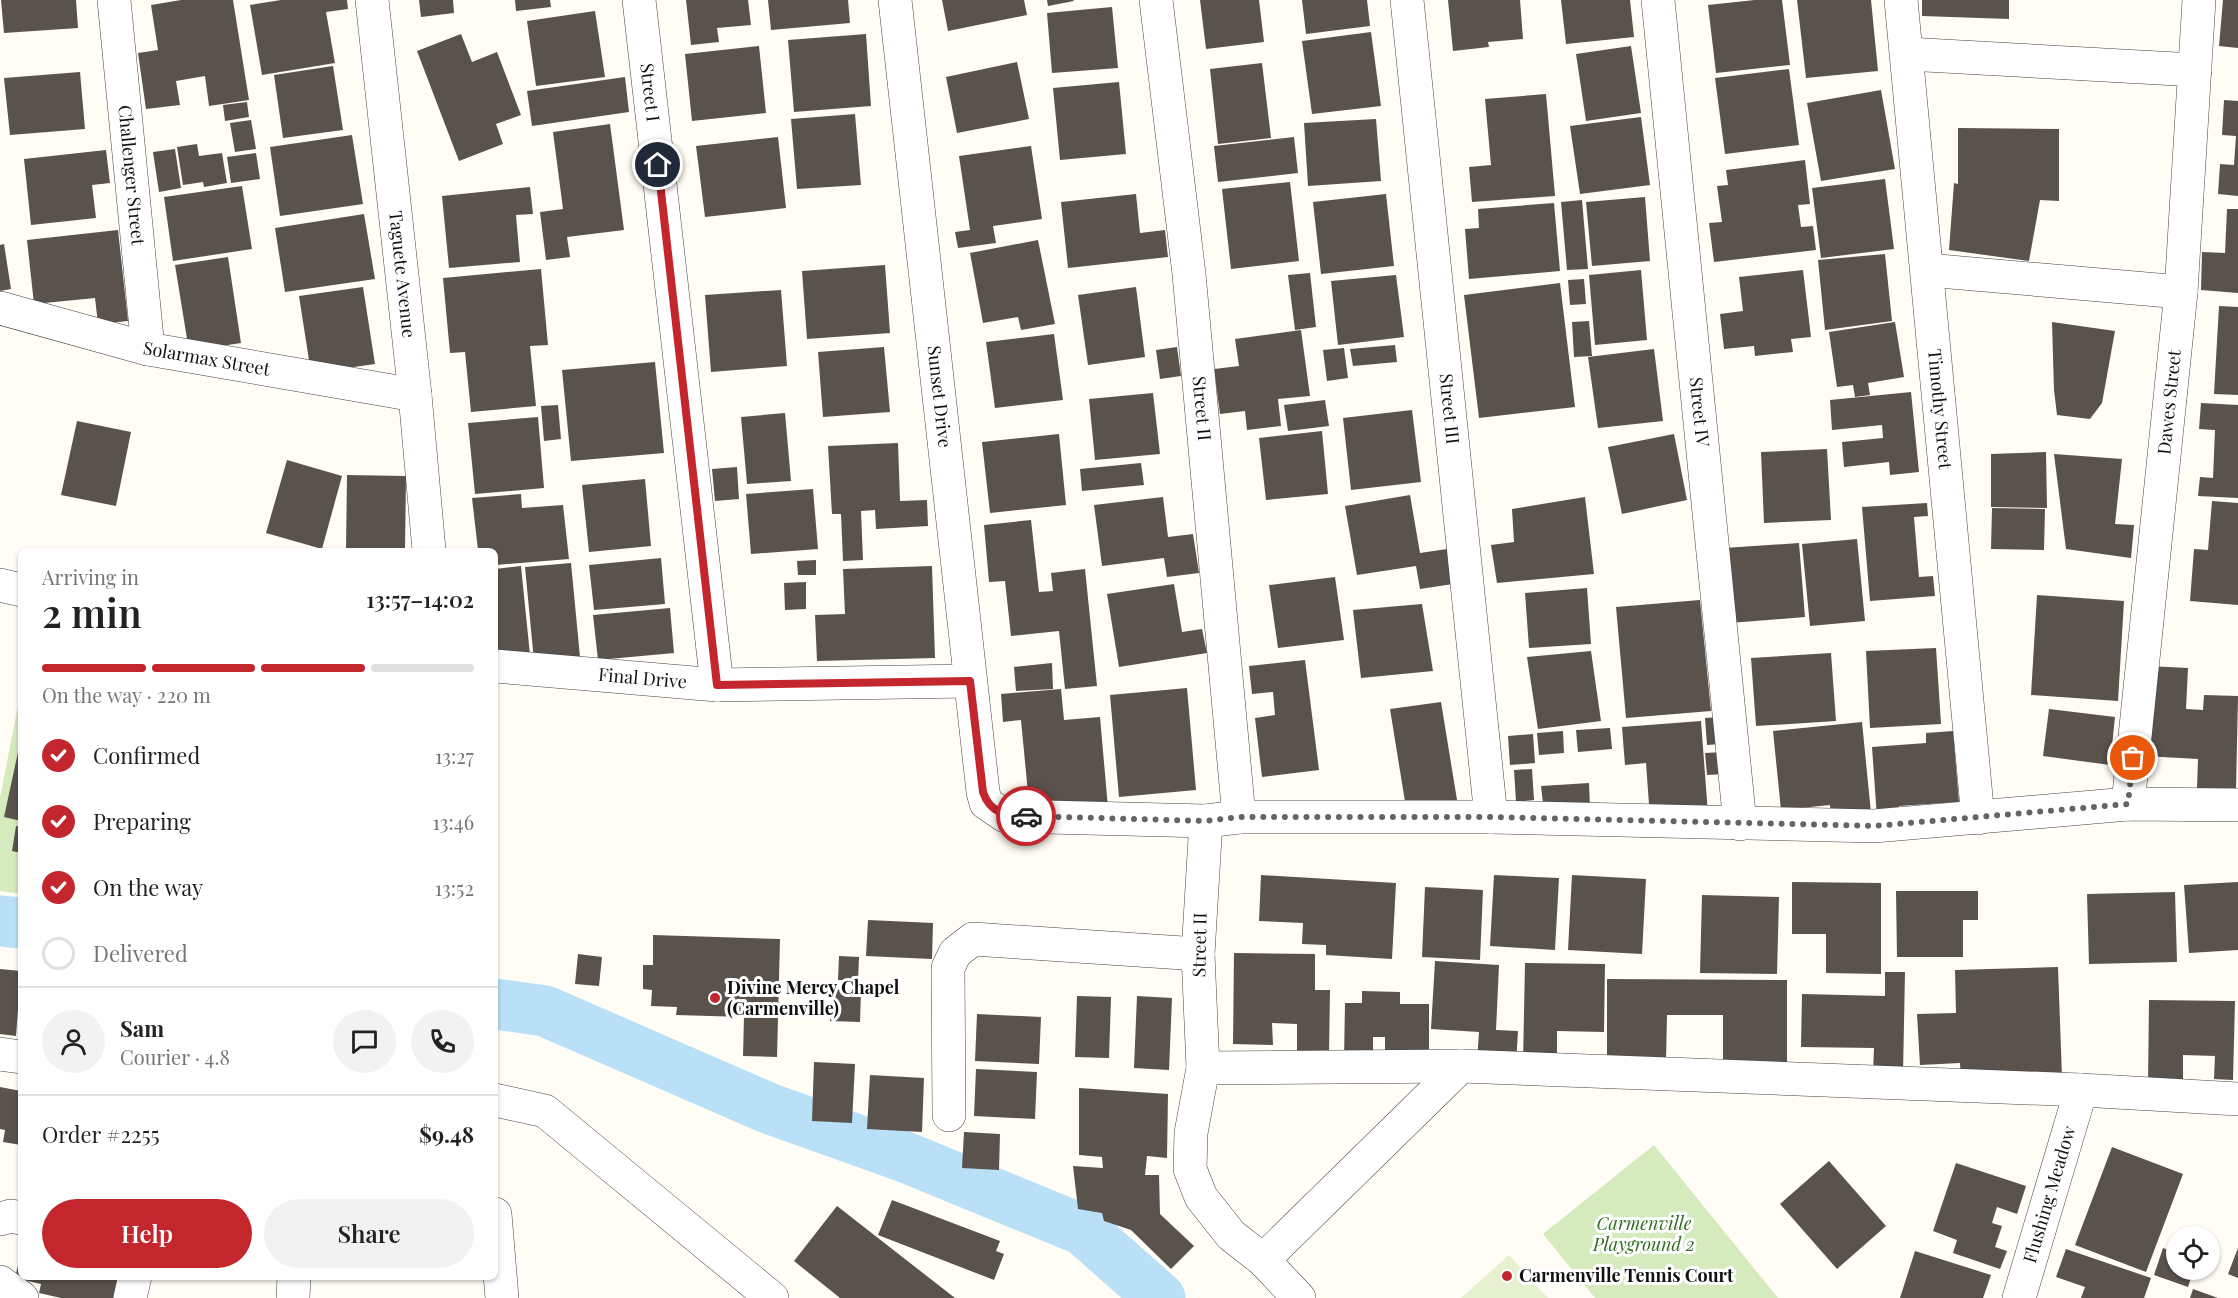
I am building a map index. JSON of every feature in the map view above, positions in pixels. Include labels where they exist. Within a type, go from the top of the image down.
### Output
[{"type":"street","name":"Challenger Street","points":[[114,0],[148,349]]},
{"type":"street","name":"Taguete Avenue","points":[[372,0],[415,395],[429,548]]},
{"type":"street","name":"Street I","points":[[639,0],[717,685]]},
{"type":"street","name":"Sunset Drive","points":[[895,0],[970,681],[986,803],[1005,816],[1206,821]]},
{"type":"street","name":"Street II","points":[[1156,0],[1190,274],[1239,817]]},
{"type":"street","name":"Street III","points":[[1407,0],[1491,817]]},
{"type":"street","name":"Street IV","points":[[1658,0],[1740,824]]},
{"type":"street","name":"Timothy Street","points":[[1901,0],[1978,818]]},
{"type":"street","name":"Dawes Street","points":[[2128,804],[2181,292],[2199,0]]},
{"type":"street","points":[[1907,54],[2195,70]]},
{"type":"street","points":[[1927,270],[2181,292]]},
{"type":"street","name":"Solarmax Street","points":[[0,308],[148,349],[415,395]]},
{"type":"street","points":[[0,585],[18,589]]},
{"type":"street","name":"Final Drive","points":[[498,666],[717,685],[970,681]]},
{"type":"street","points":[[1206,821],[1239,817],[1491,817],[1874,826],[2128,804],[2238,805]]},
{"type":"street","name":"Street II","points":[[1206,821],[1198,954],[1203,1068],[1191,1133],[1190,1169],[1201,1197],[1231,1235],[1263,1260],[1299,1298]]},
{"type":"street","points":[[949,1115],[948,968],[954,953],[973,939],[1198,954]]},
{"type":"street","points":[[0,1054],[18,1057]]},
{"type":"street","points":[[1263,1260],[1461,1066]]},
{"type":"street","points":[[1203,1068],[1461,1066],[2081,1090],[2238,1099]]},
{"type":"street","name":"Flushing Meadow","points":[[2019,1298],[2081,1090]]},
{"type":"street","points":[[498,1101],[545,1111],[772,1298]]},
{"type":"street","points":[[0,1219],[18,1218]]},
{"type":"street","points":[[498,1250],[502,1298]]},
{"type":"street","points":[[130,1298],[134,1280]]},
{"type":"street","points":[[293,1298],[294,1280]]},
{"type":"street","points":[[0,1282],[22,1298]]},
{"type":"green space","points":[[18,705],[18,894],[0,891],[0,798]]},
{"type":"green space","name":"Carmenville Playground 2","points":[[1654,1145],[1778,1298],[1595,1298],[1543,1234]]},
{"type":"green space","name":"Carmenville Tennis Court","points":[[1509,1255],[1548,1298],[1461,1298]]},
{"type":"building","points":[[1,0],[76,0],[78,28],[4,33]]},
{"type":"building","points":[[181,0],[233,0],[249,100],[209,106],[205,76],[176,81],[180,105],[146,109],[138,53],[158,50],[151,5]]},
{"type":"building","points":[[281,0],[347,0],[348,9],[326,12],[335,63],[262,75],[250,5]]},
{"type":"building","points":[[419,0],[453,0],[454,13],[421,17]]},
{"type":"building","points":[[515,0],[550,0],[551,7],[516,11]]},
{"type":"building","points":[[686,0],[748,0],[751,25],[717,28],[719,42],[691,45]]},
{"type":"building","points":[[768,0],[848,0],[850,23],[771,30]]},
{"type":"building","points":[[942,0],[1024,0],[1027,15],[948,31]]},
{"type":"building","points":[[1047,0],[1073,0],[1074,1],[1048,6]]},
{"type":"building","points":[[1200,0],[1259,0],[1264,42],[1206,49]]},
{"type":"building","points":[[1302,0],[1367,0],[1370,26],[1306,34]]},
{"type":"building","points":[[1448,0],[1520,0],[1523,39],[1488,42],[1489,47],[1453,51]]},
{"type":"building","points":[[1561,0],[1630,0],[1634,37],[1566,44]]},
{"type":"building","points":[[1755,0],[1782,0],[1790,65],[1716,73],[1708,5]]},
{"type":"building","points":[[1797,0],[1871,0],[1878,71],[1806,78]]},
{"type":"building","points":[[1922,0],[2009,0],[2009,19],[1922,16]]},
{"type":"building","points":[[2223,0],[2238,0],[2238,48],[2219,46]]},
{"type":"building","points":[[1112,7],[1118,68],[1052,73],[1047,13]]},
{"type":"building","points":[[595,11],[605,77],[536,86],[527,21]]},
{"type":"building","points":[[1371,32],[1381,106],[1312,114],[1302,41]]},
{"type":"building","points":[[461,34],[472,62],[497,52],[521,115],[496,124],[503,144],[459,161],[417,51]]},
{"type":"building","points":[[866,34],[871,106],[794,112],[788,40]]},
{"type":"building","points":[[759,46],[766,113],[692,121],[685,54]]},
{"type":"building","points":[[1631,46],[1641,113],[1586,121],[1576,54]]},
{"type":"building","points":[[1017,62],[1029,119],[957,133],[946,77]]},
{"type":"building","points":[[1262,63],[1271,138],[1218,144],[1210,69]]},
{"type":"building","points":[[333,66],[343,130],[283,138],[274,75]]},
{"type":"building","points":[[1789,69],[1799,145],[1725,154],[1715,78]]},
{"type":"building","points":[[80,72],[85,129],[10,135],[4,78]]},
{"type":"building","points":[[625,77],[629,112],[532,126],[527,91]]},
{"type":"building","points":[[1119,82],[1126,154],[1060,160],[1053,88]]},
{"type":"building","points":[[1881,90],[1895,169],[1821,181],[1807,103]]},
{"type":"building","points":[[1546,94],[1555,196],[1472,202],[1469,167],[1491,165],[1485,99]]},
{"type":"building","points":[[2224,100],[2238,101],[2238,196],[2218,194],[2220,164],[2234,165],[2236,136],[2222,135]]},
{"type":"building","points":[[247,102],[249,117],[225,121],[223,105]]},
{"type":"building","points":[[855,114],[861,185],[797,189],[791,119]]},
{"type":"building","points":[[1641,117],[1650,185],[1580,194],[1570,126]]},
{"type":"building","points":[[1376,119],[1381,181],[1308,186],[1304,123]]},
{"type":"building","points":[[251,120],[256,149],[235,152],[230,123]]},
{"type":"building","points":[[610,124],[624,230],[567,237],[570,257],[546,260],[540,212],[563,209],[553,132]]},
{"type":"building","points":[[1958,128],[2059,129],[2059,201],[2040,200],[2029,261],[1949,250],[1954,183],[1958,184]]},
{"type":"building","points":[[352,135],[363,204],[280,216],[270,147]]},
{"type":"building","points":[[778,137],[786,208],[705,217],[696,146]]},
{"type":"building","points":[[1294,137],[1298,173],[1218,182],[1214,146]]},
{"type":"building","points":[[197,144],[199,156],[222,153],[227,183],[204,187],[203,182],[183,185],[177,147]]},
{"type":"building","points":[[1031,146],[1042,219],[993,226],[996,243],[958,248],[955,232],[970,230],[959,156]]},
{"type":"building","points":[[175,149],[181,188],[159,192],[153,152]]},
{"type":"building","points":[[106,150],[110,183],[92,185],[96,218],[31,225],[24,159]]},
{"type":"building","points":[[256,153],[260,179],[231,183],[227,157]]},
{"type":"building","points":[[1805,160],[1810,204],[1798,205],[1801,227],[1813,226],[1816,250],[1714,262],[1709,223],[1722,222],[1717,186],[1728,185],[1726,170]]},
{"type":"building","points":[[1885,179],[1894,249],[1821,258],[1812,188]]},
{"type":"building","points":[[1290,182],[1299,261],[1231,269],[1222,189]]},
{"type":"building","points":[[242,186],[252,249],[173,261],[164,197]]},
{"type":"building","points":[[530,187],[533,214],[516,215],[520,262],[449,268],[442,196]]},
{"type":"building","points":[[1136,194],[1140,233],[1165,230],[1168,257],[1068,268],[1061,202]]},
{"type":"building","points":[[1386,194],[1394,266],[1321,274],[1313,202]]},
{"type":"building","points":[[1645,197],[1650,261],[1592,266],[1586,202]]},
{"type":"building","points":[[1582,200],[1588,269],[1567,270],[1561,202]]},
{"type":"building","points":[[1554,203],[1560,271],[1469,279],[1465,229],[1479,228],[1478,209]]},
{"type":"building","points":[[2227,209],[2238,209],[2238,293],[2201,290],[2202,252],[2225,253]]},
{"type":"building","points":[[364,214],[375,279],[285,292],[275,228]]},
{"type":"building","points":[[118,230],[128,321],[98,324],[95,298],[34,304],[27,240]]},
{"type":"building","points":[[1038,240],[1055,324],[1021,330],[1018,317],[983,323],[970,253]]},
{"type":"building","points":[[4,244],[11,289],[0,291],[0,245]]},
{"type":"building","points":[[1885,254],[1892,321],[1825,330],[1818,260]]},
{"type":"building","points":[[228,257],[241,343],[189,351],[175,265]]},
{"type":"building","points":[[885,265],[890,333],[807,339],[802,271]]},
{"type":"building","points":[[541,269],[548,345],[530,346],[536,406],[471,412],[465,352],[450,353],[443,278]]},
{"type":"building","points":[[1641,270],[1647,340],[1595,345],[1589,275]]},
{"type":"building","points":[[1803,270],[1811,337],[1791,339],[1793,352],[1755,356],[1754,346],[1724,349],[1720,314],[1743,311],[1739,277]]},
{"type":"building","points":[[1310,273],[1316,327],[1295,330],[1288,275]]},
{"type":"building","points":[[1396,275],[1404,337],[1338,345],[1331,281]]},
{"type":"building","points":[[1584,279],[1586,304],[1570,305],[1568,280]]},
{"type":"building","points":[[1560,283],[1575,407],[1479,418],[1464,295]]},
{"type":"building","points":[[363,287],[375,364],[311,373],[299,296]]},
{"type":"building","points":[[1136,287],[1145,357],[1088,365],[1078,295]]},
{"type":"building","points":[[781,290],[787,366],[711,372],[705,295]]},
{"type":"building","points":[[2219,306],[2238,307],[2238,395],[2214,394]]},
{"type":"building","points":[[1589,321],[1592,356],[1574,357],[1572,322]]},
{"type":"building","points":[[1895,322],[1904,377],[1868,383],[1870,395],[1855,397],[1853,385],[1837,387],[1829,332]]},
{"type":"building","points":[[2052,322],[2115,331],[2102,403],[2090,419],[2057,415]]},
{"type":"building","points":[[1301,330],[1310,396],[1278,399],[1281,426],[1247,430],[1245,411],[1220,414],[1214,369],[1239,366],[1235,339]]},
{"type":"building","points":[[1054,334],[1063,400],[995,408],[986,342]]},
{"type":"building","points":[[1395,345],[1397,362],[1353,366],[1350,349]]},
{"type":"building","points":[[884,347],[890,412],[823,417],[818,352]]},
{"type":"building","points":[[1177,347],[1181,376],[1160,379],[1156,350]]},
{"type":"building","points":[[1344,348],[1348,378],[1327,381],[1323,350]]},
{"type":"building","points":[[1654,349],[1663,421],[1598,428],[1588,357]]},
{"type":"building","points":[[655,362],[664,453],[571,461],[562,370]]},
{"type":"building","points":[[1911,392],[1919,472],[1890,475],[1889,462],[1844,467],[1842,442],[1883,438],[1882,425],[1832,430],[1830,400]]},
{"type":"building","points":[[1153,393],[1160,454],[1095,460],[1089,399]]},
{"type":"building","points":[[1325,400],[1329,426],[1288,431],[1284,405]]},
{"type":"building","points":[[2201,403],[2238,405],[2238,498],[2198,496],[2200,477],[2213,478],[2215,430],[2199,429]]},
{"type":"building","points":[[558,405],[561,439],[544,441],[541,406]]},
{"type":"building","points":[[1412,410],[1421,482],[1351,490],[1343,418]]},
{"type":"building","points":[[785,413],[791,481],[747,484],[741,417]]},
{"type":"building","points":[[538,417],[544,488],[475,494],[468,423]]},
{"type":"building","points":[[77,421],[131,432],[116,506],[61,495]]},
{"type":"building","points":[[1322,431],[1328,494],[1266,500],[1259,438]]},
{"type":"building","points":[[1059,434],[1066,505],[990,513],[982,442]]},
{"type":"building","points":[[1674,434],[1687,500],[1622,514],[1608,447]]},
{"type":"building","points":[[898,443],[900,501],[927,500],[928,526],[876,529],[875,510],[861,511],[863,560],[843,561],[841,514],[832,514],[828,446]]},
{"type":"building","points":[[1827,449],[1831,520],[1764,523],[1761,452]]},
{"type":"building","points":[[2046,452],[2047,508],[1991,507],[1991,454]]},
{"type":"building","points":[[2054,454],[2122,459],[2115,524],[2134,525],[2131,558],[2066,549]]},
{"type":"building","points":[[287,460],[342,476],[322,548],[266,533]]},
{"type":"building","points":[[1141,463],[1144,485],[1082,491],[1080,469]]},
{"type":"building","points":[[737,467],[739,499],[715,501],[712,469]]},
{"type":"building","points":[[347,475],[406,476],[405,548],[346,548]]},
{"type":"building","points":[[645,479],[651,546],[589,552],[582,485]]},
{"type":"building","points":[[813,489],[818,549],[751,554],[746,494]]},
{"type":"building","points":[[521,494],[522,508],[563,505],[569,559],[498,565],[498,548],[478,548],[472,498]]},
{"type":"building","points":[[1410,495],[1420,553],[1447,549],[1453,584],[1420,589],[1416,566],[1357,575],[1345,506]]},
{"type":"building","points":[[1163,497],[1168,537],[1193,534],[1199,573],[1167,577],[1164,558],[1102,566],[1094,505]]},
{"type":"building","points":[[1585,497],[1594,574],[1497,583],[1491,545],[1514,542],[1512,509]]},
{"type":"building","points":[[2212,501],[2238,503],[2238,605],[2190,601],[2194,549],[2208,550]]},
{"type":"building","points":[[1927,503],[1928,516],[1914,517],[1919,577],[1933,576],[1935,596],[1870,601],[1862,507]]},
{"type":"building","points":[[1992,508],[2045,509],[2044,550],[1991,549]]},
{"type":"building","points":[[1031,520],[1039,592],[1053,591],[1051,573],[1085,569],[1097,686],[1065,689],[1059,631],[1011,636],[1005,581],[989,582],[984,525]]},
{"type":"building","points":[[1857,539],[1865,621],[1810,626],[1802,544]]},
{"type":"building","points":[[1799,543],[1805,617],[1730,623],[1724,548]]},
{"type":"building","points":[[661,558],[665,604],[594,610],[589,565]]},
{"type":"building","points":[[816,560],[816,575],[798,575],[797,561]]},
{"type":"building","points":[[571,563],[580,657],[534,661],[525,567]]},
{"type":"building","points":[[521,566],[530,655],[498,659],[498,569]]},
{"type":"building","points":[[932,566],[935,658],[817,661],[815,615],[845,614],[843,569]]},
{"type":"building","points":[[1335,577],[1344,640],[1278,648],[1269,585]]},
{"type":"building","points":[[806,582],[806,609],[785,610],[784,583]]},
{"type":"building","points":[[1174,584],[1182,632],[1202,629],[1207,653],[1119,667],[1107,594]]},
{"type":"building","points":[[1587,588],[1591,644],[1529,648],[1525,593]]},
{"type":"building","points":[[2037,595],[2124,601],[2118,701],[2031,695]]},
{"type":"building","points":[[1700,600],[1711,711],[1626,718],[1616,607]]},
{"type":"building","points":[[1422,604],[1433,671],[1361,678],[1353,610]]},
{"type":"building","points":[[670,608],[674,653],[598,660],[593,615]]},
{"type":"building","points":[[1936,648],[1941,724],[1870,728],[1866,651]]},
{"type":"building","points":[[1591,651],[1601,721],[1538,729],[1527,657]]},
{"type":"building","points":[[1831,653],[1836,721],[1756,726],[1751,658]]},
{"type":"building","points":[[1305,660],[1319,770],[1262,777],[1255,718],[1275,715],[1273,692],[1252,694],[1249,666]]},
{"type":"building","points":[[1052,663],[1053,689],[1016,691],[1014,667]]},
{"type":"building","points":[[2148,666],[2188,668],[2186,709],[2203,710],[2204,695],[2238,696],[2236,790],[2197,788],[2198,759],[2144,756]]},
{"type":"building","points":[[1187,688],[1196,790],[1119,797],[1110,695]]},
{"type":"building","points":[[1061,689],[1064,720],[1100,717],[1108,808],[1030,814],[1021,720],[1003,722],[1001,694]]},
{"type":"building","points":[[1441,702],[1458,806],[1407,814],[1390,709]]},
{"type":"building","points":[[2049,709],[2115,717],[2110,765],[2043,756]]},
{"type":"building","points":[[1719,717],[1721,744],[1707,745],[1705,718]]},
{"type":"building","points":[[1701,721],[1708,814],[1650,818],[1646,763],[1625,765],[1622,727]]},
{"type":"building","points":[[1862,722],[1871,813],[1831,818],[1830,805],[1781,810],[1773,731]]},
{"type":"building","points":[[1610,728],[1612,749],[1578,752],[1576,730]]},
{"type":"building","points":[[1563,731],[1564,753],[1539,755],[1537,733]]},
{"type":"building","points":[[1953,731],[1959,802],[1899,806],[1899,817],[1877,818],[1872,747],[1926,743],[1926,733]]},
{"type":"building","points":[[1533,734],[1535,763],[1510,765],[1508,736]]},
{"type":"building","points":[[18,752],[18,820],[4,817]]},
{"type":"building","points":[[1723,752],[1724,774],[1707,775],[1705,753]]},
{"type":"building","points":[[1532,769],[1534,800],[1516,802],[1514,770]]},
{"type":"building","points":[[1589,783],[1590,808],[1544,812],[1541,786]]},
{"type":"building","points":[[16,826],[18,826],[18,852],[12,851]]},
{"type":"building","points":[[1261,875],[1396,883],[1392,959],[1326,955],[1326,945],[1302,944],[1303,923],[1259,921]]},
{"type":"building","points":[[1494,875],[1559,878],[1555,950],[1490,946]]},
{"type":"building","points":[[1572,875],[1646,879],[1642,954],[1568,950]]},
{"type":"building","points":[[1792,882],[1881,883],[1881,974],[1826,973],[1826,934],[1792,934]]},
{"type":"building","points":[[2238,882],[2238,950],[2189,953],[2184,885]]},
{"type":"building","points":[[1425,887],[1483,890],[1480,960],[1422,957]]},
{"type":"building","points":[[1896,891],[1978,891],[1978,920],[1963,920],[1963,957],[1897,957]]},
{"type":"building","points":[[2175,892],[2177,962],[2089,964],[2087,894]]},
{"type":"building","points":[[1702,895],[1779,897],[1777,974],[1700,973]]},
{"type":"building","points":[[868,920],[933,923],[932,959],[866,956]]},
{"type":"building","name":"Divine Mercy Chapel (Carmenville)","points":[[653,935],[780,939],[777,1057],[743,1056],[744,1017],[676,1015],[677,1007],[651,1006],[652,990],[643,989],[643,965],[653,965]]},
{"type":"building","points":[[1234,953],[1315,954],[1315,990],[1330,990],[1329,1053],[1297,1052],[1297,1024],[1272,1023],[1273,1045],[1233,1044]]},
{"type":"building","points":[[578,954],[602,957],[599,986],[575,984]]},
{"type":"building","points":[[839,956],[859,957],[858,981],[838,980]]},
{"type":"building","points":[[1435,961],[1499,965],[1496,1030],[1518,1031],[1516,1064],[1477,1062],[1479,1032],[1431,1029]]},
{"type":"building","points":[[1525,963],[1605,964],[1604,1032],[1557,1031],[1557,1064],[1523,1063]]},
{"type":"building","points":[[2058,967],[2062,1077],[1961,1080],[1960,1063],[1920,1065],[1917,1014],[1956,1013],[1955,970]]},
{"type":"building","points":[[0,969],[18,971],[16,1036],[0,1034]]},
{"type":"building","points":[[1885,972],[1905,972],[1903,1074],[1873,1073],[1874,1048],[1801,1047],[1802,994],[1885,996]]},
{"type":"building","points":[[1607,979],[1787,980],[1787,1065],[1723,1065],[1723,1015],[1667,1015],[1666,1062],[1607,1061]]},
{"type":"building","points":[[832,989],[861,991],[860,1022],[830,1021]]},
{"type":"building","points":[[1362,991],[1400,992],[1400,1004],[1429,1004],[1429,1059],[1385,1059],[1385,1037],[1373,1037],[1373,1061],[1344,1061],[1345,1003],[1362,1003]]},
{"type":"building","points":[[1077,996],[1111,997],[1109,1058],[1075,1057]]},
{"type":"building","points":[[1137,996],[1172,998],[1169,1070],[1134,1068]]},
{"type":"building","points":[[2149,1000],[2235,1001],[2233,1080],[2214,1079],[2215,1056],[2183,1055],[2183,1086],[2148,1085]]},
{"type":"building","points":[[977,1014],[1041,1017],[1039,1064],[975,1061]]},
{"type":"building","points":[[814,1062],[855,1064],[852,1123],[812,1121]]},
{"type":"building","points":[[976,1069],[1037,1072],[1035,1119],[974,1116]]},
{"type":"building","points":[[870,1075],[924,1078],[922,1132],[867,1129]]},
{"type":"building","points":[[0,1087],[18,1090],[18,1144],[3,1142],[5,1130],[0,1129]]},
{"type":"building","points":[[1079,1088],[1168,1094],[1167,1158],[1147,1156],[1145,1175],[1159,1175],[1160,1214],[1194,1246],[1171,1269],[1131,1230],[1104,1221],[1102,1213],[1078,1209],[1073,1166],[1103,1168],[1102,1157],[1079,1155]]},
{"type":"building","points":[[964,1132],[1000,1134],[999,1170],[962,1168]]},
{"type":"building","points":[[2112,1147],[2183,1174],[2146,1272],[2075,1245]]},
{"type":"building","points":[[1829,1161],[1886,1226],[1837,1269],[1780,1204]]},
{"type":"building","points":[[1956,1163],[2026,1186],[2017,1214],[1997,1207],[1992,1223],[2002,1226],[1995,1247],[2007,1251],[2000,1269],[1953,1253],[1957,1240],[1933,1231]]},
{"type":"building","points":[[892,1200],[1000,1241],[996,1251],[1004,1254],[994,1280],[878,1235]]},
{"type":"building","points":[[837,1206],[955,1298],[840,1298],[794,1261]]},
{"type":"building","points":[[2163,1248],[2166,1249],[2166,1279],[2154,1275]]},
{"type":"building","points":[[2238,1248],[2238,1278],[2228,1274]]},
{"type":"building","points":[[2066,1249],[2151,1278],[2144,1298],[2081,1298],[2085,1287],[2056,1277]]},
{"type":"building","points":[[1915,1251],[1991,1275],[1983,1298],[1900,1298]]},
{"type":"building","points":[[24,1280],[119,1280],[115,1298],[61,1298],[39,1293],[41,1284]]},
{"type":"building","points":[[2168,1280],[2190,1280],[2188,1287]]},
{"type":"building","points":[[2193,1289],[2218,1298],[2190,1298]]},
{"type":"waterway","points":[[0,921],[18,923]]},
{"type":"waterway","points":[[498,1004],[545,1011],[768,1108],[905,1157],[1083,1230],[1160,1298]]},
{"type":"way so far","points":[[1026,816],[1206,821],[1239,817],[1491,817],[1874,826],[2128,804],[2133,758]]},
{"type":"place","name":"Divine Mercy Chapel (Carmenville)","points":[[715,998]]},
{"type":"place","name":"Carmenville Tennis Court","points":[[1507,1276]]},
{"type":"route","points":[[658,165],[717,685],[970,681],[986,803],[1005,816],[1026,816]]}]
